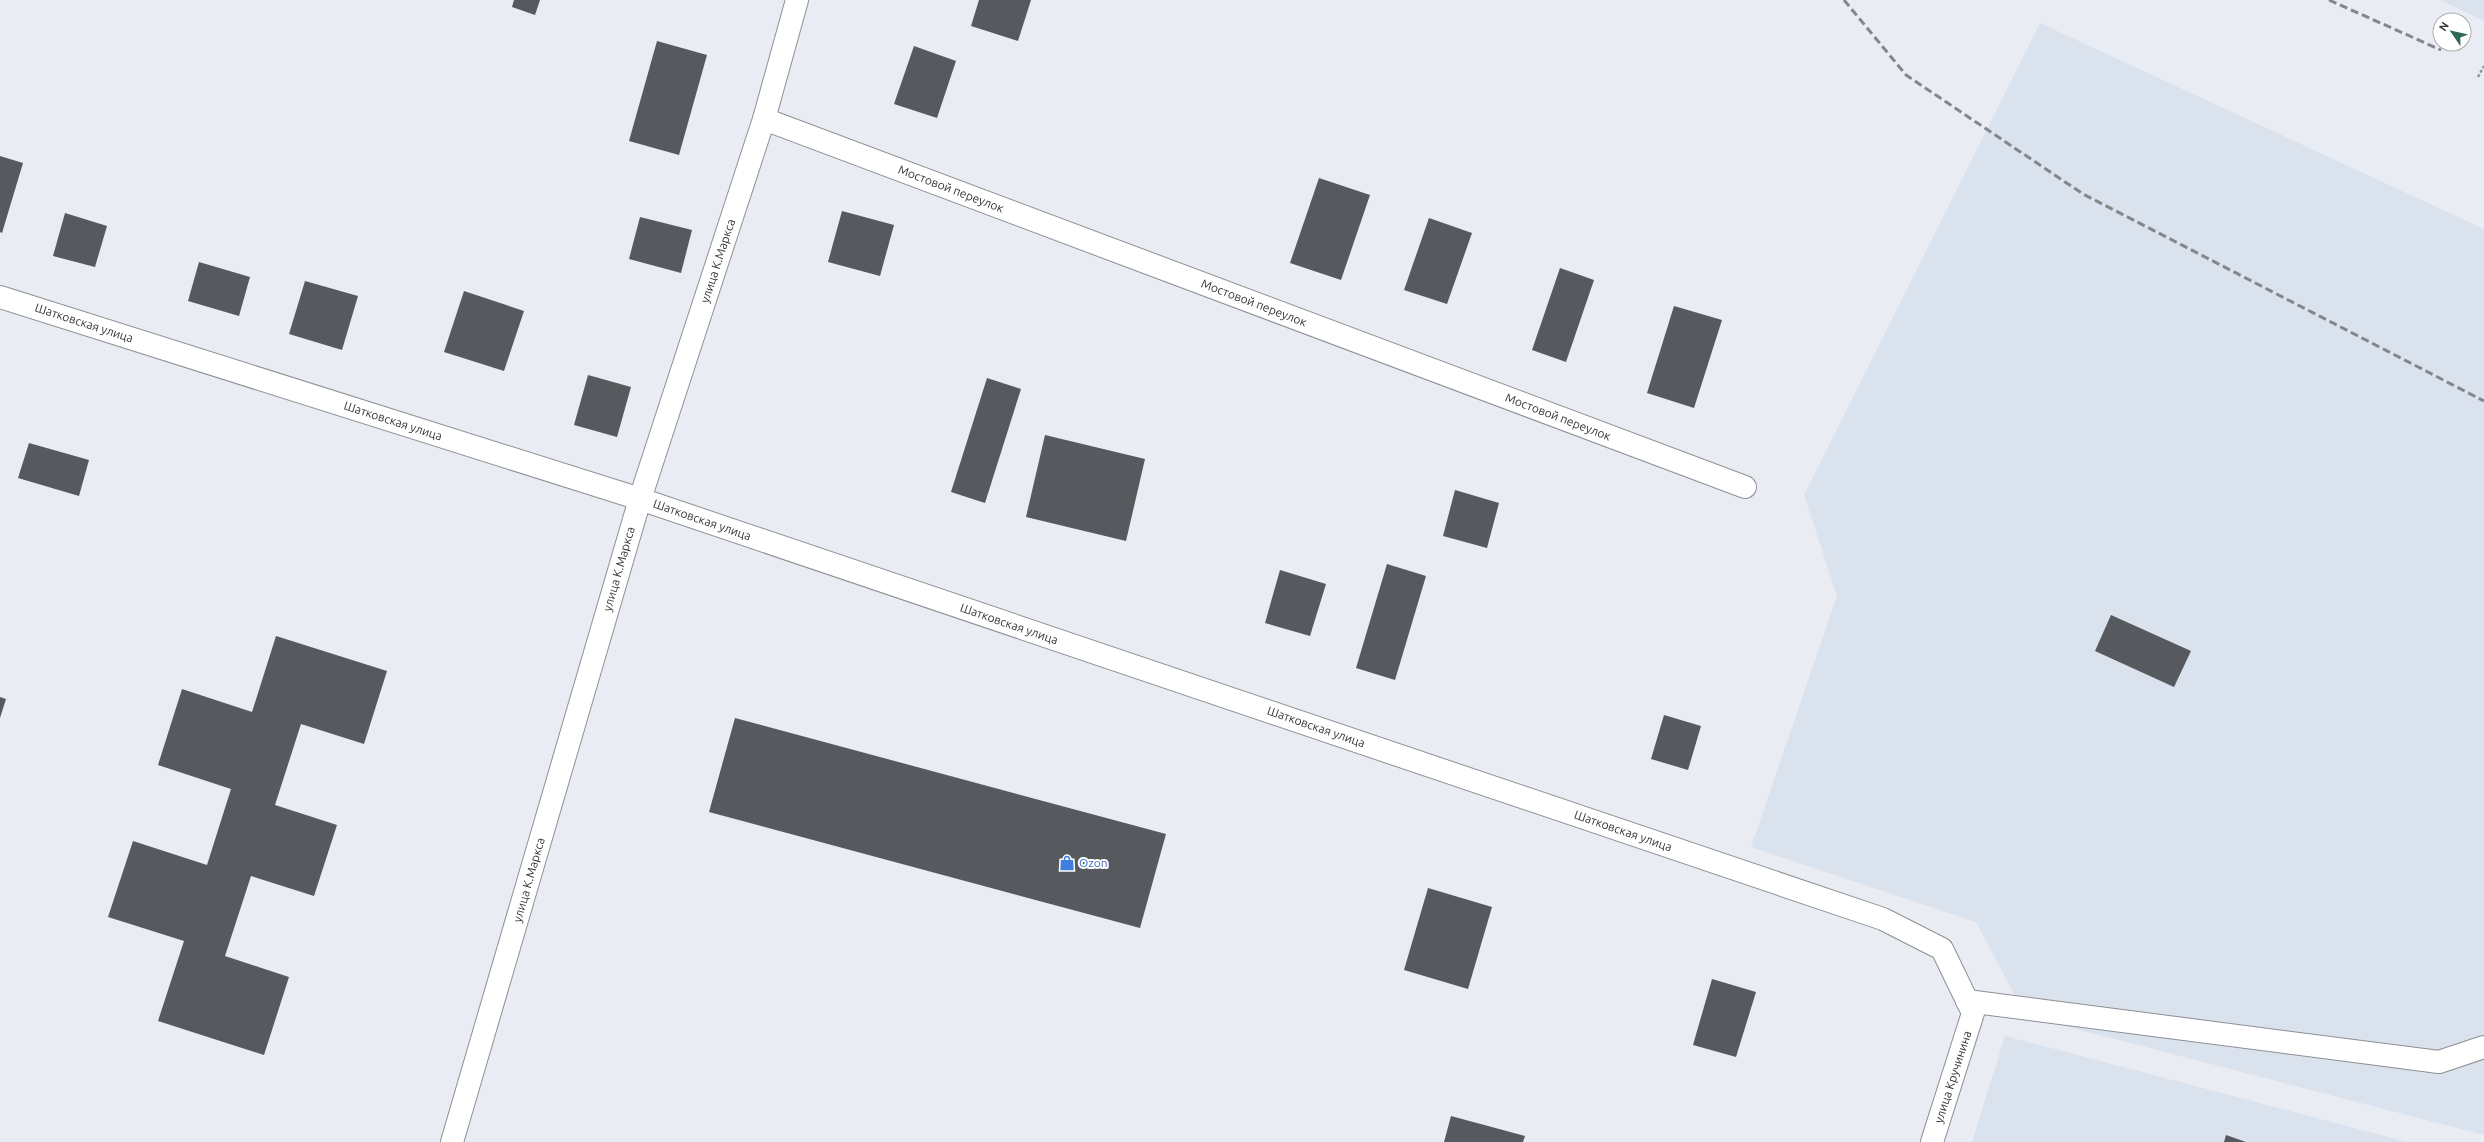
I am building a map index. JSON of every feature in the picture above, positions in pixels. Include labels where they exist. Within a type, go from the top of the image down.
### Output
[{"type":"street","name":"улица К.Маркса","points":[[452,1142],[640,499],[764,120],[797,0]]},
{"type":"street","name":"Мостовой переулок","points":[[764,120],[1744,487]]},
{"type":"street","name":"Шатковская улица","points":[[0,297],[640,499],[1883,919],[1942,949],[1970,1007]]},
{"type":"street","points":[[1970,1007],[2440,1062],[2484,1047]]},
{"type":"street","name":"улица Кручинина","points":[[1932,1142],[1970,1007]]},
{"type":"path","points":[[2478,77],[2484,66]]},
{"type":"shaded area","points":[[2440,0],[2484,0],[2484,21],[2472,15],[2472,12],[2465,12]]},
{"type":"shaded area","points":[[2040,23],[2484,229],[2484,1135],[2026,1016],[1976,922],[1751,847],[1837,596],[1804,495]]},
{"type":"shaded area","points":[[2005,1036],[2407,1142],[1972,1142]]},
{"type":"building","points":[[514,0],[540,0],[535,15],[512,7]]},
{"type":"building","points":[[979,0],[1031,0],[1018,41],[971,26]]},
{"type":"building","points":[[657,41],[707,55],[679,155],[629,141]]},
{"type":"building","points":[[914,46],[956,61],[937,118],[894,104]]},
{"type":"building","points":[[0,156],[23,163],[2,233],[0,232]]},
{"type":"building","points":[[1319,178],[1370,195],[1341,280],[1290,263]]},
{"type":"building","points":[[842,211],[894,225],[880,276],[828,262]]},
{"type":"building","points":[[65,213],[107,226],[95,267],[53,256]]},
{"type":"building","points":[[640,217],[692,230],[681,273],[629,259]]},
{"type":"building","points":[[1429,218],[1472,233],[1447,304],[1404,290]]},
{"type":"building","points":[[199,262],[250,277],[239,316],[188,301]]},
{"type":"building","points":[[1560,268],[1594,280],[1566,362],[1532,350]]},
{"type":"building","points":[[305,281],[358,296],[342,350],[289,334]]},
{"type":"building","points":[[464,291],[524,311],[504,371],[444,352]]},
{"type":"building","points":[[1674,306],[1722,320],[1694,408],[1647,393]]},
{"type":"building","points":[[588,375],[631,387],[617,437],[574,425]]},
{"type":"building","points":[[987,378],[1021,389],[985,503],[951,492]]},
{"type":"building","points":[[1045,435],[1145,459],[1126,541],[1026,517]]},
{"type":"building","points":[[29,443],[89,460],[79,496],[18,478]]},
{"type":"building","points":[[1455,490],[1499,503],[1487,548],[1443,536]]},
{"type":"building","points":[[1387,564],[1426,576],[1395,680],[1356,668]]},
{"type":"building","points":[[1280,570],[1326,584],[1310,636],[1265,623]]},
{"type":"building","points":[[2111,615],[2191,651],[2174,687],[2095,651]]},
{"type":"building","points":[[276,636],[387,671],[364,744],[301,724],[275,805],[337,825],[314,896],[251,876],[225,956],[289,977],[264,1055],[158,1021],[184,941],[108,917],[133,841],[207,865],[231,789],[158,765],[182,689],[252,712]]},
{"type":"building","points":[[0,697],[6,699],[0,718]]},
{"type":"building","points":[[1664,715],[1701,726],[1688,770],[1651,759]]},
{"type":"building","points":[[735,718],[1166,834],[1140,928],[709,812]]},
{"type":"building","points":[[1428,888],[1492,907],[1468,989],[1404,970]]},
{"type":"building","points":[[1712,979],[1756,992],[1736,1057],[1693,1045]]},
{"type":"building","points":[[1451,1116],[1525,1136],[1523,1142],[1444,1142]]},
{"type":"building","points":[[2226,1135],[2246,1142],[2224,1142]]},
{"type":"railway","points":[[1844,0],[1906,75],[2083,194],[2484,401]]},
{"type":"railway","points":[[2329,0],[2432,46]]},
{"type":"place","name":"Ozon","points":[[1067,863]]}]
